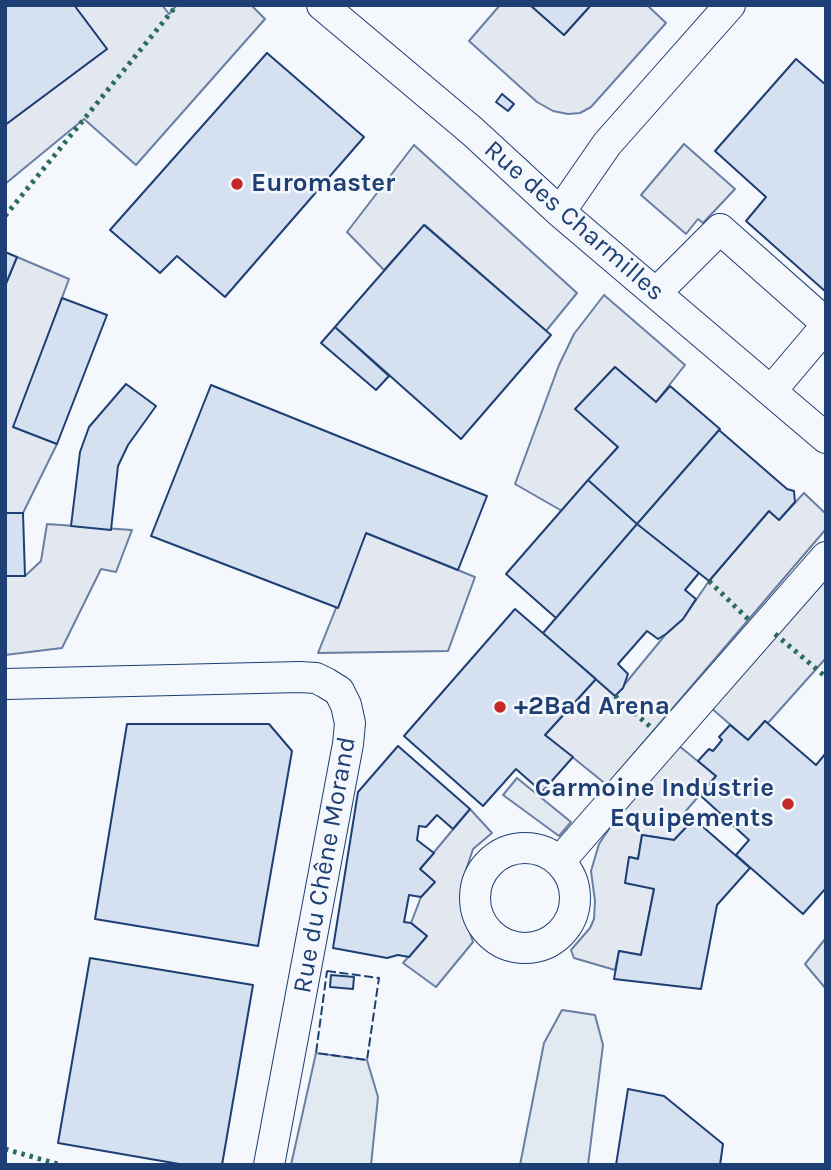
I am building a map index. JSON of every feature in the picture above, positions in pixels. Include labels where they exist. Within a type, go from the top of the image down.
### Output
[{"type":"street","name":"Rue des Charmilles","points":[[322,5],[472,131],[560,212],[826,438]]},
{"type":"street","points":[[560,212],[607,144],[730,5]]},
{"type":"street","points":[[656,293],[720,229],[826,324],[771,391]]},
{"type":"street","points":[[560,861],[826,557]]},
{"type":"street","name":"Rue du Chêne Morand","points":[[5,684],[300,677],[316,678],[326,683],[338,691],[346,705],[350,723],[348,744],[269,1165]]},
{"type":"shaded area","points":[[74,5],[162,5],[169,14],[177,5],[251,5],[265,19],[136,165],[84,119],[5,184],[5,125],[107,49]]},
{"type":"shaded area","points":[[500,5],[530,5],[564,35],[591,5],[647,5],[666,23],[591,107],[580,113],[568,114],[553,111],[537,102],[469,41]]},
{"type":"shaded area","points":[[684,144],[735,189],[703,223],[698,219],[686,234],[641,195]]},
{"type":"shaded area","points":[[414,145],[577,293],[546,331],[425,225],[384,270],[347,232]]},
{"type":"shaded area","points":[[17,257],[69,279],[14,427],[57,444],[23,513],[5,513],[5,286]]},
{"type":"shaded area","points":[[604,295],[685,365],[656,402],[615,367],[576,409],[618,447],[562,511],[515,484],[559,365],[574,334]]},
{"type":"shaded area","points":[[804,493],[826,514],[826,529],[607,785],[545,735],[596,679],[615,696],[666,634],[683,619],[709,581],[769,511],[779,520]]},
{"type":"shaded area","points":[[47,524],[132,530],[116,572],[101,569],[62,648],[5,655],[5,576],[25,576],[41,561]]},
{"type":"shaded area","points":[[366,533],[475,577],[448,651],[318,653]]},
{"type":"shaded area","points":[[826,576],[826,658],[768,723],[765,721],[748,740],[710,707]]},
{"type":"shaded area","points":[[678,745],[716,776],[685,812],[694,819],[674,840],[642,835],[638,859],[630,857],[654,889],[641,955],[619,951],[615,970],[574,958],[571,950],[590,928],[594,919],[595,901],[591,871],[599,844],[619,814]]},
{"type":"shaded area","points":[[517,778],[571,822],[559,836],[503,795]]},
{"type":"shaded area","points":[[470,809],[492,833],[473,849],[465,873],[461,905],[473,942],[436,987],[403,963],[427,936],[411,923],[421,897],[434,882],[420,869]]},
{"type":"shaded area","points":[[826,938],[826,989],[805,964]]},
{"type":"shaded area","points":[[562,1010],[595,1015],[603,1045],[588,1165],[520,1165],[544,1043]]},
{"type":"shaded area","points":[[316,1053],[367,1060],[378,1097],[371,1165],[291,1165]]},
{"type":"building","points":[[5,5],[74,5],[107,49],[5,125]]},
{"type":"building","points":[[530,5],[591,5],[564,35]]},
{"type":"building","name":"Euromaster","points":[[267,53],[364,137],[225,297],[177,256],[160,273],[110,230]]},
{"type":"building","points":[[796,59],[826,85],[826,292],[746,221],[766,197],[715,151]]},
{"type":"building","points":[[502,94],[514,104],[508,111],[496,102]]},
{"type":"building","points":[[424,225],[551,335],[461,439],[335,327]]},
{"type":"building","points":[[5,252],[17,257],[5,286]]},
{"type":"building","points":[[62,298],[107,315],[57,444],[13,427]]},
{"type":"building","points":[[335,327],[389,376],[376,390],[321,343]]},
{"type":"building","points":[[615,367],[656,402],[670,386],[720,429],[637,524],[588,480],[618,447],[575,409]]},
{"type":"building","points":[[126,384],[156,406],[128,445],[118,466],[111,530],[71,526],[80,452],[89,427]]},
{"type":"building","points":[[211,385],[487,496],[458,570],[366,533],[338,608],[151,536]]},
{"type":"building","points":[[719,430],[787,489],[794,491],[795,502],[779,520],[769,511],[709,581],[637,524]]},
{"type":"building","points":[[588,480],[637,524],[556,618],[506,574]]},
{"type":"building","points":[[5,513],[23,513],[25,576],[5,576]]},
{"type":"building","points":[[637,524],[699,573],[685,590],[696,599],[683,619],[666,634],[658,639],[647,631],[618,664],[628,674],[623,688],[615,696],[543,633]]},
{"type":"building","name":"+2Bad Arena","points":[[515,609],[596,679],[545,735],[573,757],[542,792],[516,769],[483,806],[404,736]]},
{"type":"building","points":[[765,721],[816,765],[826,753],[826,888],[803,914],[736,855],[749,840],[700,795],[716,776],[698,761],[709,749],[713,751],[722,740],[719,737],[730,725],[748,740]]},
{"type":"building","points":[[127,724],[269,724],[292,751],[258,946],[95,919]]},
{"type":"building","points":[[398,746],[470,809],[453,829],[437,815],[426,827],[419,826],[417,840],[434,853],[420,869],[435,882],[421,897],[409,895],[404,922],[411,923],[427,936],[409,957],[398,955],[387,958],[333,948],[358,792]]},
{"type":"building","points":[[694,819],[750,868],[717,905],[701,989],[614,979],[619,951],[641,955],[654,889],[625,883],[629,857],[638,859],[642,835],[674,840]]},
{"type":"building","points":[[90,958],[253,985],[222,1165],[185,1165],[58,1143]]},
{"type":"building","points":[[331,975],[354,977],[353,989],[330,987]]},
{"type":"building","points":[[628,1089],[664,1096],[723,1144],[720,1165],[616,1165]]},
{"type":"hedge","points":[[5,216],[177,5]]},
{"type":"hedge","points":[[709,581],[748,619]]},
{"type":"hedge","points":[[775,634],[826,677]]},
{"type":"hedge","points":[[615,696],[654,730]]},
{"type":"hedge","points":[[5,1149],[61,1165]]},
{"type":"fence","points":[[327,971],[379,978],[367,1060],[316,1053],[327,971]]},
{"type":"place","name":"Euromaster","points":[[237,184]]},
{"type":"place","name":"+2Bad Arena","points":[[500,707]]},
{"type":"place","name":"Carmoine Industrie Equipements","points":[[788,804]]}]
